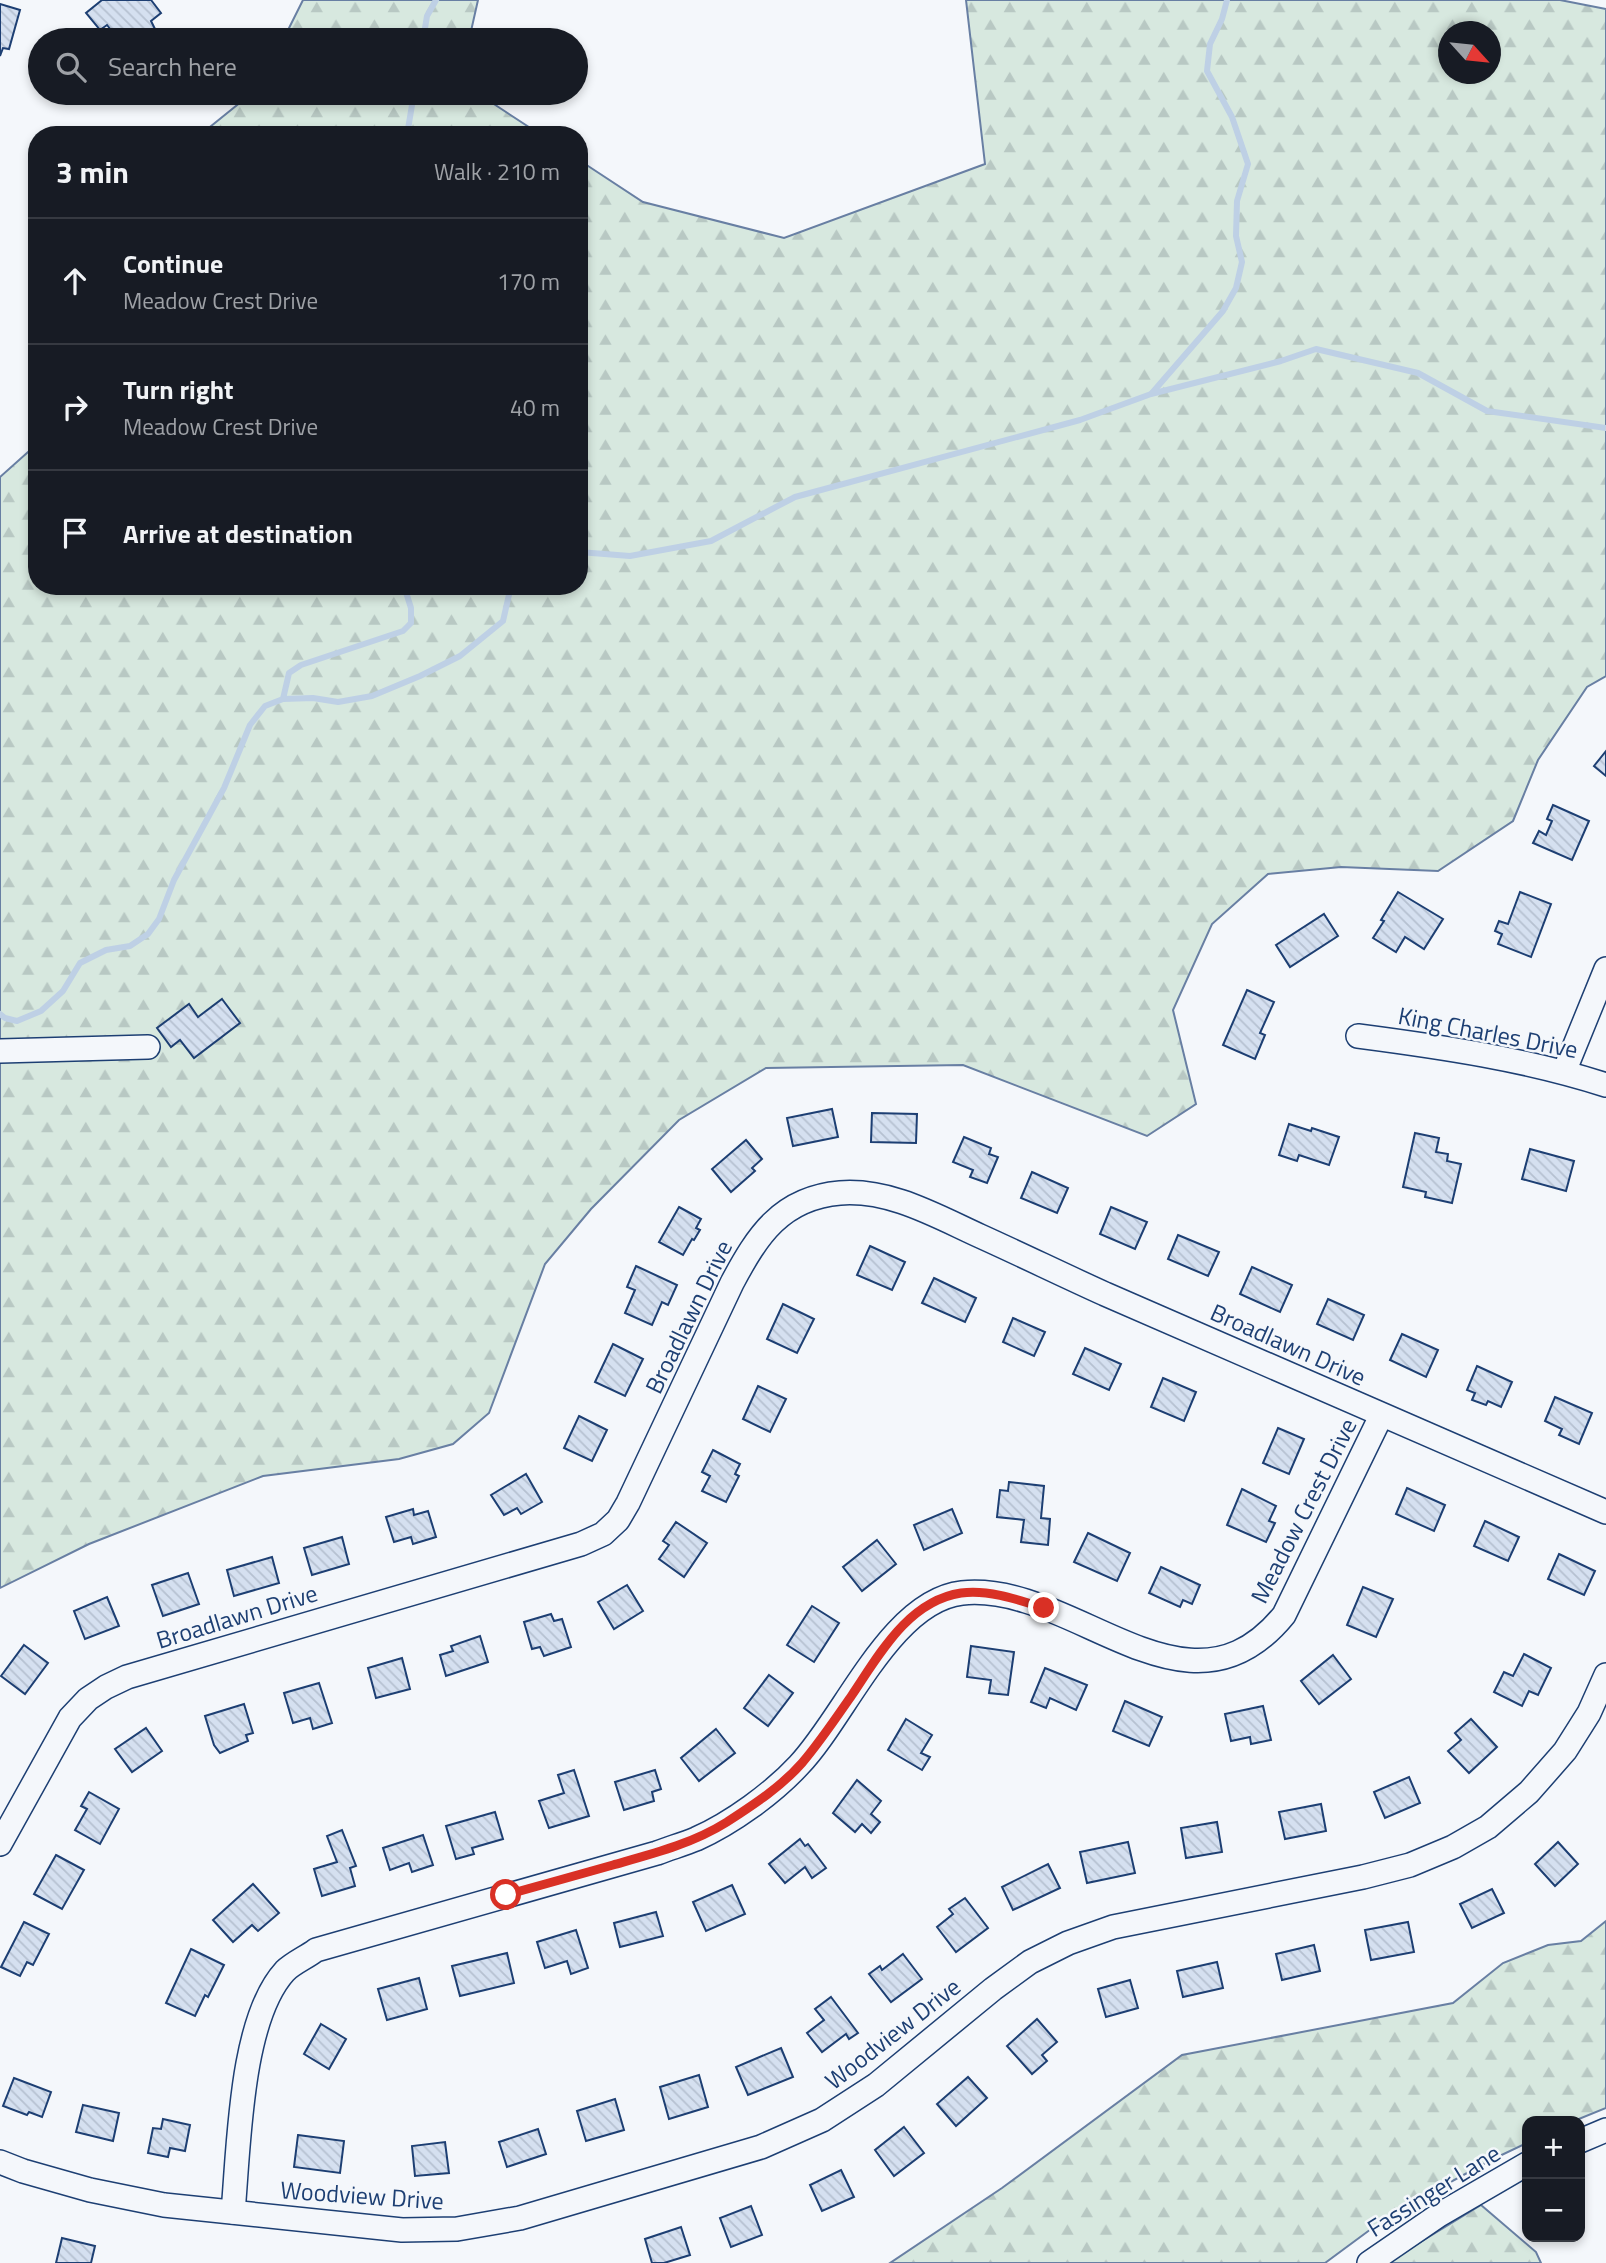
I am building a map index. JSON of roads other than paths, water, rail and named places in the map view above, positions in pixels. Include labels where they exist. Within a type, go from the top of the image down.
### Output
[{"type":"street","points":[[1564,1072],[1606,969]]},
{"type":"street","name":"King Charles Drive","points":[[1358,1036],[1446,1048],[1564,1072],[1606,1085]]},
{"type":"street","points":[[0,1051],[148,1047]]},
{"type":"street","name":"Broadlawn Drive","points":[[0,1844],[70,1718],[88,1699],[106,1687],[166,1666],[581,1544],[603,1534],[618,1520],[638,1485],[732,1283],[761,1233],[779,1216],[800,1203],[839,1193],[872,1193],[907,1203],[1381,1416],[1606,1512]]},
{"type":"street","name":"Meadow Crest Drive","points":[[233,2213],[244,2096],[254,2030],[268,1995],[286,1970],[316,1951],[657,1853],[697,1838],[779,1786],[802,1763],[892,1637],[934,1601],[961,1593],[1022,1601],[1147,1652],[1191,1661],[1233,1656],[1250,1648],[1270,1633],[1284,1615],[1381,1416]]},
{"type":"street","name":"Woodview Drive","points":[[0,2162],[90,2190],[164,2205],[402,2230],[457,2229],[520,2218],[761,2147],[822,2120],[876,2085],[993,1989],[1030,1962],[1068,1943],[1113,1927],[1363,1877],[1410,1865],[1453,1847],[1488,1827],[1529,1792],[1565,1751],[1589,1713],[1606,1675]]},
{"type":"street","points":[[1585,2139],[1606,2130]]},
{"type":"street","name":"Fassinger Lane","points":[[1369,2263],[1429,2222],[1522,2167]]},
{"type":"waterway","points":[[425,28],[427,16],[436,0]]},
{"type":"waterway","points":[[1152,393],[1223,311],[1236,288],[1242,262],[1236,236],[1237,201],[1248,164],[1232,117],[1207,71],[1210,44],[1222,19],[1227,0]]},
{"type":"waterway","points":[[408,126],[412,105]]},
{"type":"waterway","points":[[588,553],[630,556],[711,541],[795,497],[1080,420],[1151,394],[1281,361],[1316,349],[1418,373],[1487,411],[1606,428]]},
{"type":"waterway","points":[[283,699],[289,673],[301,665],[403,631],[411,623],[411,608],[407,595]]},
{"type":"waterway","points":[[0,1014],[17,1021],[41,1011],[63,991],[80,963],[106,950],[130,946],[148,934],[159,919],[174,880],[224,788],[250,725],[265,706],[283,699],[313,698],[338,702],[372,696],[420,676],[460,656],[503,621],[509,595]]}]
